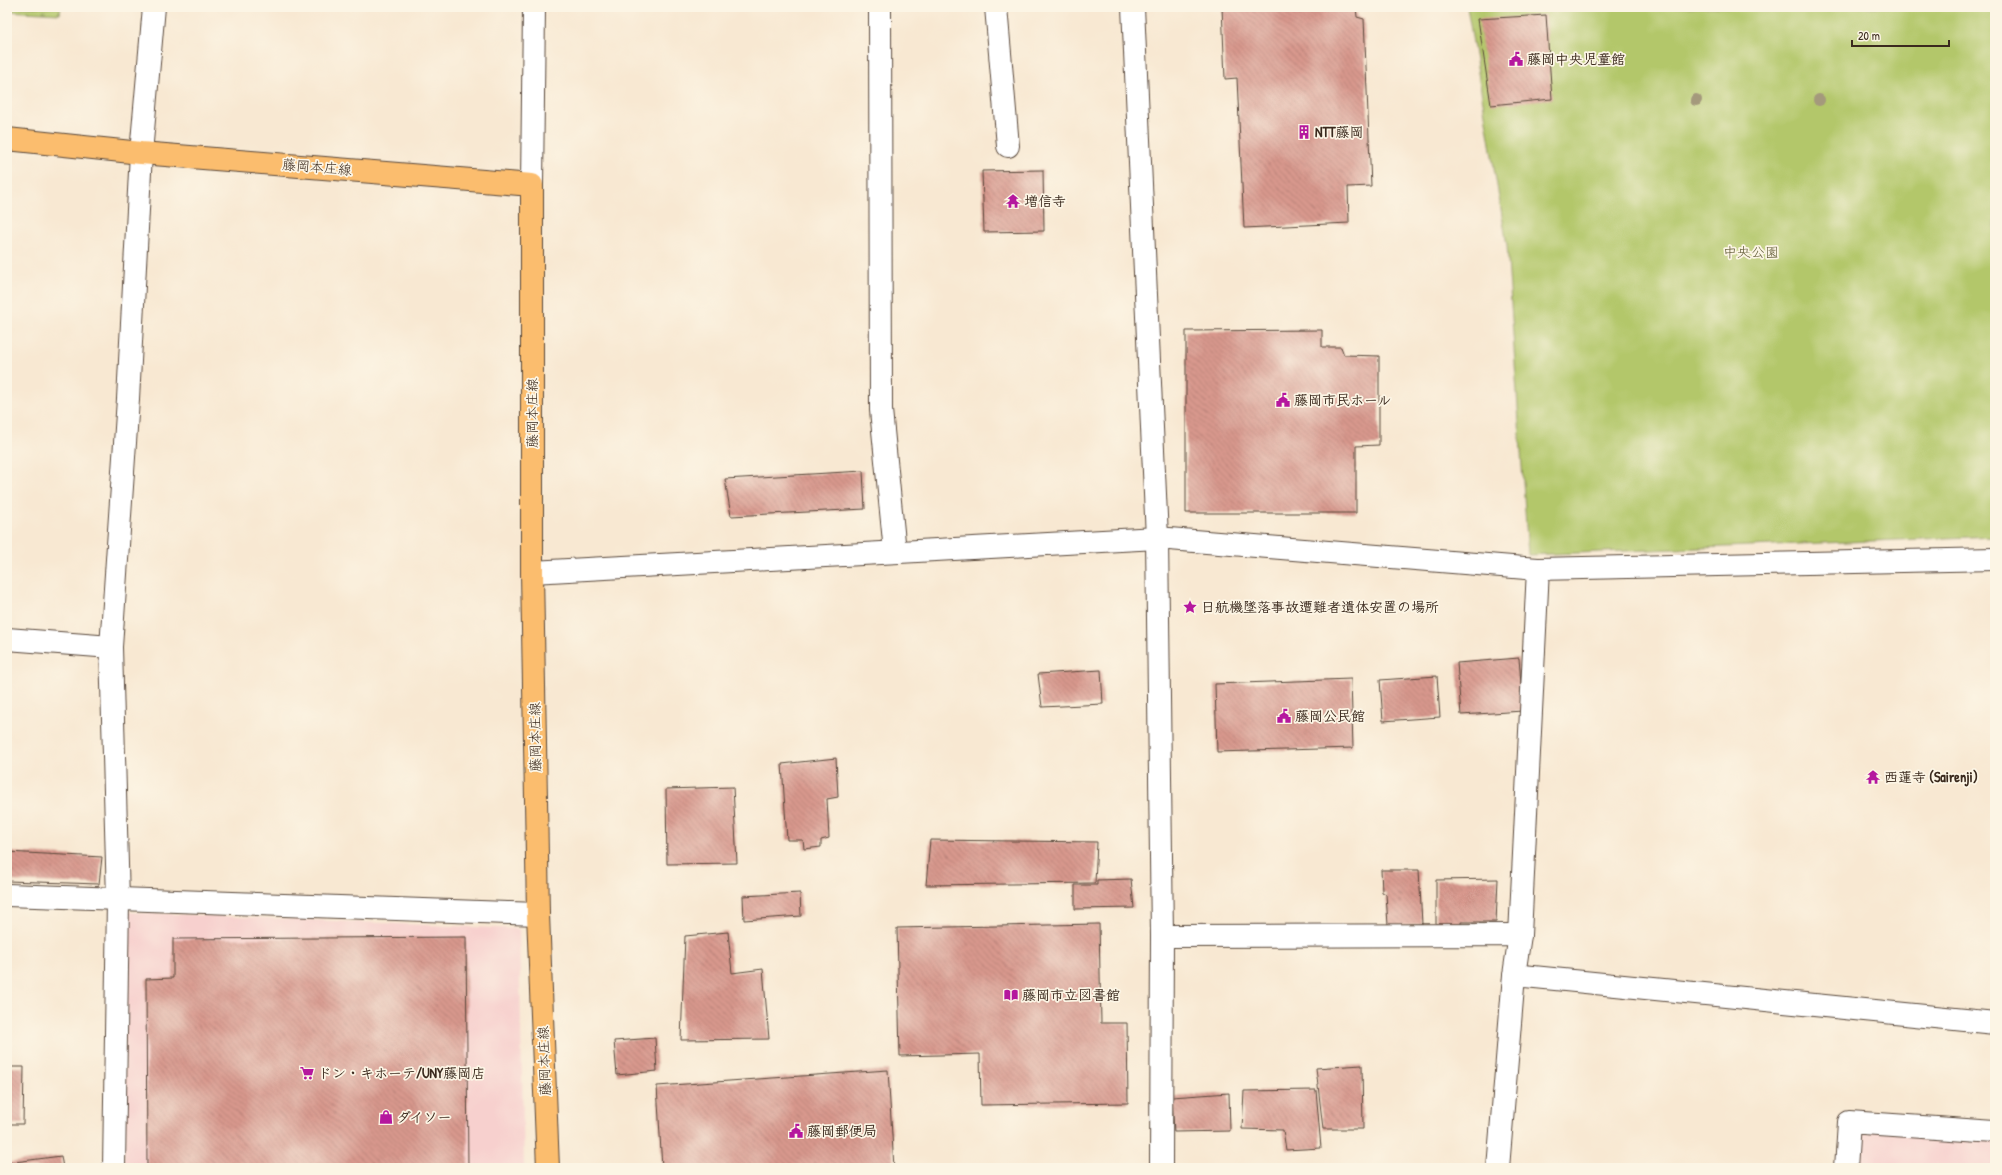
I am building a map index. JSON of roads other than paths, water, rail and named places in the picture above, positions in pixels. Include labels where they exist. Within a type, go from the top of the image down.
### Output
[{"type":"main road","name":"藤岡本庄線","points":[[7,139],[141,153],[532,185],[532,572],[538,914],[548,1168]]},
{"type":"street","points":[[114,1168],[118,900],[111,647],[128,399],[141,153],[154,7]]},
{"type":"street","points":[[532,185],[534,7]]},
{"type":"street","points":[[880,7],[881,410],[896,552]]},
{"type":"street","points":[[996,7],[1008,146]]},
{"type":"street","points":[[1133,7],[1157,538],[1162,936],[1160,1168]]},
{"type":"street","points":[[532,572],[1157,538],[1538,569],[1995,560]]},
{"type":"street","points":[[1498,1168],[1514,975],[1520,935],[1538,569]]},
{"type":"street","points":[[7,639],[111,647]]},
{"type":"street","points":[[7,895],[538,914]]},
{"type":"street","points":[[1162,936],[1520,935]]},
{"type":"street","points":[[1514,975],[1995,1023]]},
{"type":"street","points":[[1846,1168],[1849,1122],[1995,1132]]},
{"type":"place","name":"藤岡中央児童館","points":[[1516,59]]},
{"type":"place","name":"NTT藤岡","points":[[1304,132]]},
{"type":"place","name":"増信寺","points":[[1013,201]]},
{"type":"place","name":"藤岡市民ホール","points":[[1283,400]]},
{"type":"place","name":"日航機墜落事故遭難者遺体安置の場所","points":[[1190,607]]},
{"type":"place","name":"藤岡公民館","points":[[1284,716]]},
{"type":"place","name":"西蓮寺 (Sairenji)","points":[[1873,777]]},
{"type":"place","name":"藤岡市立図書館","points":[[1011,995]]},
{"type":"place","name":"ドン・キホーテ/UNY藤岡店","points":[[307,1073]]},
{"type":"place","name":"ダイソー","points":[[386,1117]]},
{"type":"place","name":"藤岡郵便局","points":[[796,1131]]},
{"type":"park label","name":"中央公園","points":[[1751,252]]}]
